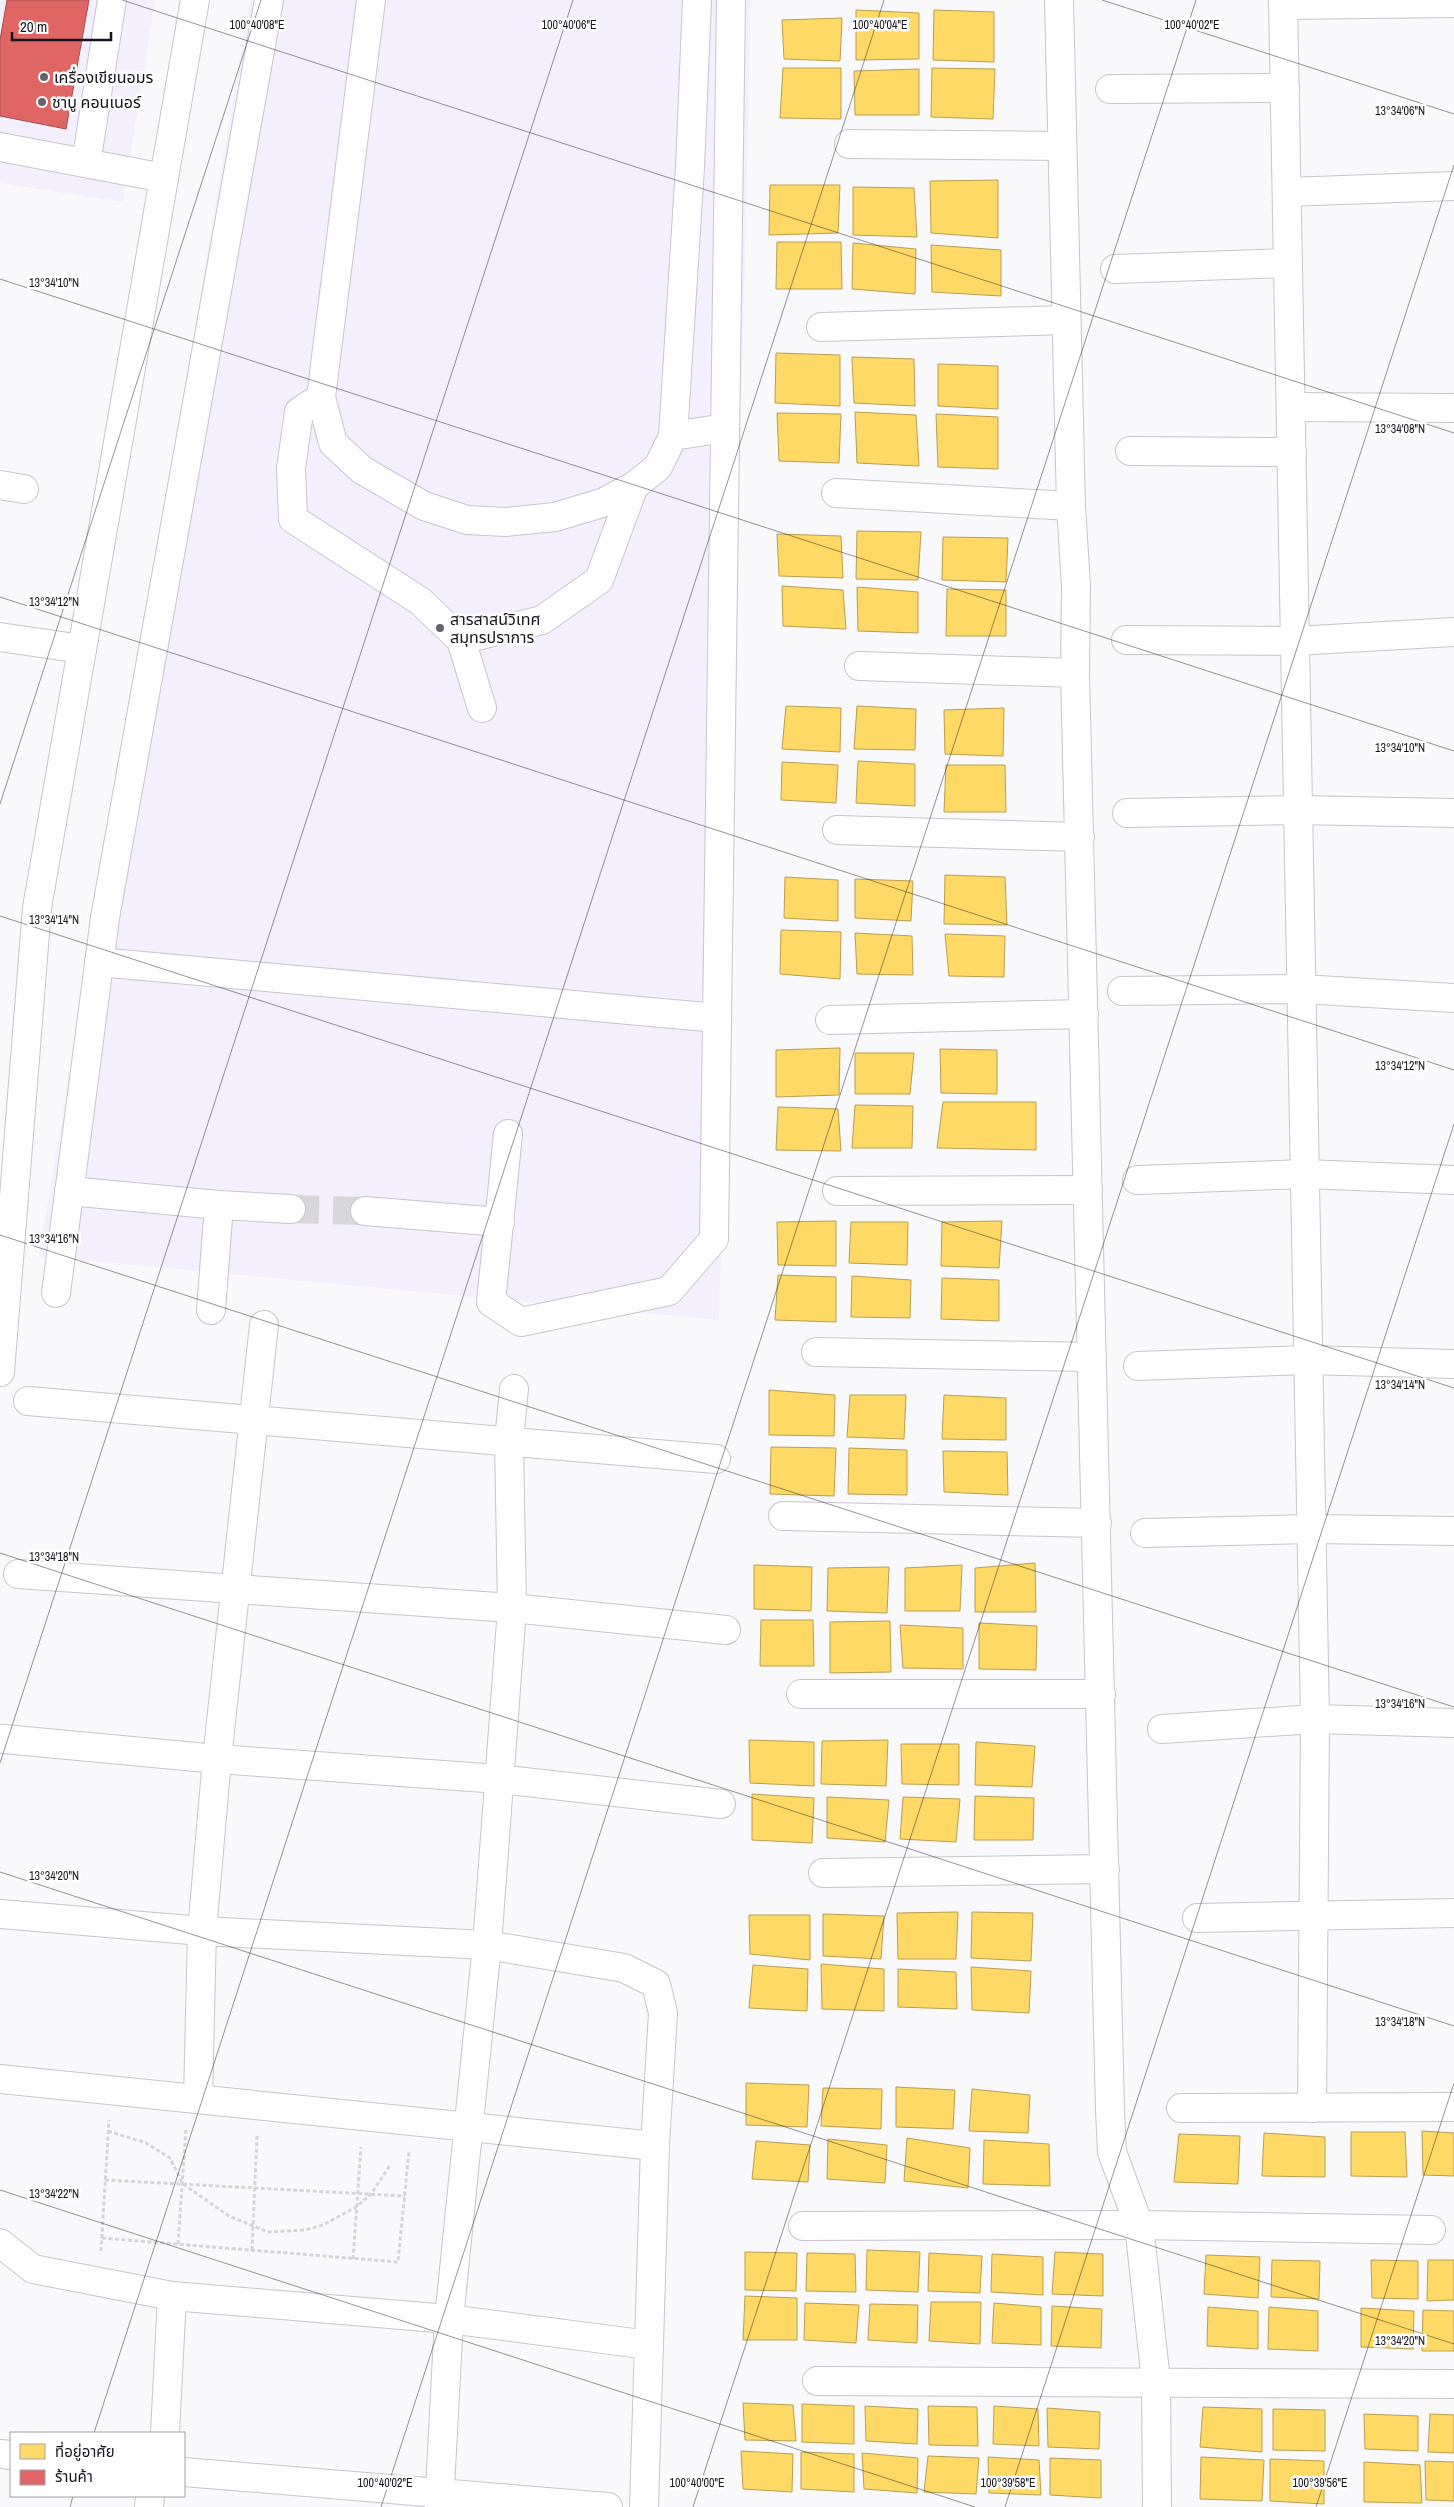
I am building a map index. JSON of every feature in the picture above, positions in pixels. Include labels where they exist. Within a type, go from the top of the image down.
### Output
[{"type":"street","points":[[86,163],[112,0]]},
{"type":"street","points":[[0,1372],[37,908],[195,0]]},
{"type":"street","points":[[56,1294],[105,918],[269,0]]},
{"type":"street","points":[[371,0],[321,397],[333,443],[362,470],[424,506],[467,520],[506,522],[555,517],[602,503],[634,486],[658,467],[673,436],[690,167],[696,0]]},
{"type":"street","points":[[508,1134],[491,1302],[521,1322],[669,1291],[714,1239],[731,0]]},
{"type":"street","points":[[1058,0],[1071,506],[1076,586],[1075,673],[1112,2152],[1140,2225],[1156,2381],[1157,2507]]},
{"type":"street","points":[[1312,2108],[1315,1915],[1315,1719],[1283,3],[1454,3]]},
{"type":"street","points":[[1110,89],[1285,88]]},
{"type":"street","points":[[849,144],[1062,146]]},
{"type":"street","points":[[0,147],[164,178]]},
{"type":"street","points":[[1287,192],[1454,186]]},
{"type":"street","points":[[1115,269],[1288,263]]},
{"type":"street","points":[[821,327],[1066,320]]},
{"type":"street","points":[[321,397],[299,412],[291,468],[293,518],[420,601],[461,640],[482,708]]},
{"type":"street","points":[[1291,408],[1454,408]]},
{"type":"street","points":[[673,436],[725,428]]},
{"type":"street","points":[[1130,451],[1292,452]]},
{"type":"street","points":[[461,640],[542,620],[599,580],[634,486]]},
{"type":"street","points":[[836,493],[1071,506]]},
{"type":"street","points":[[1126,640],[1295,641],[1454,632]]},
{"type":"street","points":[[0,637],[82,649]]},
{"type":"street","points":[[859,666],[1075,673]]},
{"type":"street","points":[[1127,813],[1298,810],[1454,813]]},
{"type":"street","points":[[836,830],[1080,837]]},
{"type":"street","points":[[100,962],[717,1018]]},
{"type":"street","points":[[1122,991],[1302,989],[1454,998]]},
{"type":"street","points":[[830,1020],[1084,1014]]},
{"type":"street","points":[[1137,1180],[1305,1174],[1454,1180]]},
{"type":"street","points":[[837,1191],[1088,1190]]},
{"type":"street","points":[[69,1191],[219,1205],[291,1209]]},
{"type":"street","points":[[210,1310],[219,1205]]},
{"type":"street","points":[[365,1212],[500,1222]]},
{"type":"street","points":[[198,2099],[202,1931],[217,1759],[264,1325]]},
{"type":"street","points":[[816,1352],[1092,1357]]},
{"type":"street","points":[[1138,1366],[1308,1360],[1454,1364]]},
{"type":"street","points":[[440,2501],[449,2319],[487,1945],[512,1608],[509,1441],[514,1389]]},
{"type":"street","points":[[28,1401],[716,1458]]},
{"type":"street","points":[[783,1516],[1097,1523]]},
{"type":"street","points":[[1145,1533],[1312,1529],[1454,1531]]},
{"type":"street","points":[[18,1574],[512,1608],[726,1630]]},
{"type":"street","points":[[802,1694],[1101,1694]]},
{"type":"street","points":[[1162,1729],[1315,1719],[1454,1723]]},
{"type":"street","points":[[4,1739],[217,1759],[499,1779],[721,1804]]},
{"type":"street","points":[[823,1873],[1105,1869]]},
{"type":"street","points":[[1197,1918],[1454,1913]]},
{"type":"street","points":[[0,1914],[202,1931],[487,1945],[624,1968],[656,1984],[663,2012],[655,2146],[644,2507]]},
{"type":"street","points":[[0,2079],[655,2146]]},
{"type":"street","points":[[1181,2108],[1454,2107]]},
{"type":"street","points":[[802,2226],[1140,2225],[1431,2230]]},
{"type":"street","points":[[0,2243],[32,2269],[172,2296],[449,2319],[649,2345]]},
{"type":"street","points":[[165,2432],[172,2296]]},
{"type":"street","points":[[817,2381],[1156,2381],[1454,2384]]},
{"type":"street","points":[[185,2472],[440,2501],[608,2507]]},
{"type":"path","points":[[99,2282],[108,2120],[118,2121]]},
{"type":"path","points":[[177,2126],[195,2128]]},
{"type":"path","points":[[178,2244],[186,2127]]},
{"type":"path","points":[[108,2131],[146,2143],[170,2158],[183,2184],[229,2216],[268,2232],[304,2230],[323,2225],[356,2207],[371,2194],[391,2164]]},
{"type":"path","points":[[252,2250],[253,2188],[257,2133],[266,2134]]},
{"type":"path","points":[[353,2258],[361,2141]]},
{"type":"path","points":[[102,2238],[398,2262],[410,2144]]},
{"type":"path","points":[[105,2180],[405,2196]]},
{"type":"shaded area","points":[[0,0],[155,0],[123,202],[0,183]]},
{"type":"shaded area","name":"สารสาสน์วิเทศ สมุทรปราการ","points":[[250,0],[751,0],[719,1320],[39,1256]]},
{"type":"building: ที่อยู่อาศัย","points":[[856,10],[919,13],[919,59],[856,60]]},
{"type":"building: ที่อยู่อาศัย","points":[[934,10],[994,12],[994,62],[933,60]]},
{"type":"building: ที่อยู่อาศัย","points":[[842,18],[840,61],[784,59],[782,20]]},
{"type":"building: ที่อยู่อาศัย","points":[[783,68],[841,68],[841,119],[780,118]]},
{"type":"building: ที่อยู่อาศัย","points":[[932,68],[995,69],[993,119],[931,117]]},
{"type":"building: ที่อยู่อาศัย","points":[[919,69],[919,115],[855,115],[854,71]]},
{"type":"building: ที่อยู่อาศัย","points":[[998,180],[998,238],[931,233],[930,181]]},
{"type":"building: ที่อยู่อาศัย","points":[[770,185],[840,185],[838,233],[769,235]]},
{"type":"building: ที่อยู่อาศัย","points":[[853,187],[914,188],[917,237],[853,235]]},
{"type":"building: ที่อยู่อาศัย","points":[[777,242],[841,242],[842,289],[776,289]]},
{"type":"building: ที่อยู่อาศัย","points":[[853,243],[916,249],[915,294],[852,289]]},
{"type":"building: ที่อยู่อาศัย","points":[[931,245],[1001,250],[1001,296],[932,292]]},
{"type":"building: ที่อยู่อาศัย","points":[[776,353],[840,355],[840,406],[775,403]]},
{"type":"building: ที่อยู่อาศัย","points":[[852,357],[914,359],[915,406],[854,403]]},
{"type":"building: ที่อยู่อาศัย","points":[[938,364],[998,366],[998,409],[938,406]]},
{"type":"building: ที่อยู่อาศัย","points":[[855,412],[916,415],[919,466],[857,463]]},
{"type":"building: ที่อยู่อาศัย","points":[[777,413],[841,414],[839,463],[779,461]]},
{"type":"building: ที่อยู่อาศัย","points":[[936,414],[998,417],[998,469],[938,467]]},
{"type":"building: ที่อยู่อาศัย","points":[[857,531],[921,532],[918,580],[856,579]]},
{"type":"building: ที่อยู่อาศัย","points":[[777,534],[841,536],[843,578],[779,576]]},
{"type":"building: ที่อยู่อาศัย","points":[[943,537],[1008,538],[1006,582],[942,580]]},
{"type":"building: ที่อยู่อาศัย","points":[[782,586],[843,590],[846,629],[783,626]]},
{"type":"building: ที่อยู่อาศัย","points":[[857,587],[918,592],[918,633],[858,631]]},
{"type":"building: ที่อยู่อาศัย","points":[[947,589],[1006,590],[1006,636],[946,636]]},
{"type":"building: ที่อยู่อาศัย","points":[[786,706],[841,708],[840,752],[782,749]]},
{"type":"building: ที่อยู่อาศัย","points":[[857,706],[916,709],[915,750],[854,749]]},
{"type":"building: ที่อยู่อาศัย","points":[[1004,708],[1003,756],[945,754],[944,710]]},
{"type":"building: ที่อยู่อาศัย","points":[[858,761],[915,764],[915,806],[856,803]]},
{"type":"building: ที่อยู่อาศัย","points":[[782,762],[838,765],[836,803],[781,800]]},
{"type":"building: ที่อยู่อาศัย","points":[[946,765],[1005,765],[1006,812],[944,812]]},
{"type":"building: ที่อยู่อาศัย","points":[[945,875],[1005,877],[1007,925],[944,924]]},
{"type":"building: ที่อยู่อาศัย","points":[[785,877],[838,880],[838,921],[784,918]]},
{"type":"building: ที่อยู่อาศัย","points":[[855,879],[913,881],[911,921],[855,918]]},
{"type":"building: ที่อยู่อาศัย","points":[[781,930],[841,932],[840,979],[780,974]]},
{"type":"building: ที่อยู่อาศัย","points":[[855,933],[912,936],[913,975],[857,974]]},
{"type":"building: ที่อยู่อาศัย","points":[[945,934],[1005,936],[1004,977],[949,976]]},
{"type":"building: ที่อยู่อาศัย","points":[[840,1048],[839,1095],[776,1097],[776,1050]]},
{"type":"building: ที่อยู่อาศัย","points":[[940,1049],[997,1050],[997,1094],[941,1093]]},
{"type":"building: ที่อยู่อาศัย","points":[[855,1053],[914,1053],[910,1094],[855,1094]]},
{"type":"building: ที่อยู่อาศัย","points":[[943,1102],[1036,1102],[1036,1150],[937,1148]]},
{"type":"building: ที่อยู่อาศัย","points":[[855,1105],[913,1106],[912,1148],[852,1148]]},
{"type":"building: ที่อยู่อาศัย","points":[[778,1107],[838,1109],[841,1151],[776,1150]]},
{"type":"building: ที่อยู่อาศัย","points":[[836,1221],[836,1266],[778,1265],[777,1222]]},
{"type":"building: ที่อยู่อาศัย","points":[[1002,1221],[999,1268],[941,1266],[942,1222]]},
{"type":"building: ที่อยู่อาศัย","points":[[851,1222],[908,1222],[907,1265],[849,1263]]},
{"type":"building: ที่อยู่อาศัย","points":[[778,1275],[836,1277],[836,1322],[775,1320]]},
{"type":"building: ที่อยู่อาศัย","points":[[852,1276],[911,1280],[910,1318],[851,1317]]},
{"type":"building: ที่อยู่อาศัย","points":[[942,1278],[999,1280],[999,1321],[941,1319]]},
{"type":"building: ที่อยู่อาศัย","points":[[769,1390],[835,1395],[834,1436],[769,1435]]},
{"type":"building: ที่อยู่อาศัย","points":[[850,1395],[906,1395],[904,1439],[847,1437]]},
{"type":"building: ที่อยู่อาศัย","points":[[944,1395],[1006,1398],[1006,1440],[942,1439]]},
{"type":"building: ที่อยู่อาศัย","points":[[771,1447],[836,1448],[834,1496],[770,1494]]},
{"type":"building: ที่อยู่อาศัย","points":[[849,1448],[907,1450],[907,1495],[848,1494]]},
{"type":"building: ที่อยู่อาศัย","points":[[943,1451],[1007,1452],[1008,1495],[944,1492]]},
{"type":"building: ที่อยู่อาศัย","points":[[1035,1563],[1036,1612],[975,1612],[975,1568]]},
{"type":"building: ที่อยู่อาศัย","points":[[754,1565],[812,1567],[811,1611],[754,1609]]},
{"type":"building: ที่อยู่อาศัย","points":[[962,1565],[960,1611],[905,1611],[905,1568]]},
{"type":"building: ที่อยู่อาศัย","points":[[889,1567],[887,1613],[827,1611],[828,1568]]},
{"type":"building: ที่อยู่อาศัย","points":[[761,1620],[813,1620],[814,1666],[760,1666]]},
{"type":"building: ที่อยู่อาศัย","points":[[890,1621],[891,1672],[830,1673],[830,1622]]},
{"type":"building: ที่อยู่อาศัย","points":[[979,1623],[1037,1626],[1036,1670],[979,1669]]},
{"type":"building: ที่อยู่อาศัย","points":[[900,1625],[963,1628],[963,1669],[903,1668]]},
{"type":"building: ที่อยู่อาศัย","points":[[749,1740],[814,1742],[814,1786],[750,1783]]},
{"type":"building: ที่อยู่อาศัย","points":[[888,1740],[886,1786],[821,1784],[822,1741]]},
{"type":"building: ที่อยู่อาศัย","points":[[976,1742],[1035,1746],[1032,1787],[975,1785]]},
{"type":"building: ที่อยู่อาศัย","points":[[901,1744],[959,1744],[959,1785],[902,1784]]},
{"type":"building: ที่อยู่อาศัย","points":[[752,1794],[814,1798],[812,1843],[752,1840]]},
{"type":"building: ที่อยู่อาศัย","points":[[975,1796],[1034,1798],[1033,1840],[974,1840]]},
{"type":"building: ที่อยู่อาศัย","points":[[827,1797],[889,1800],[885,1842],[827,1838]]},
{"type":"building: ที่อยู่อาศัย","points":[[903,1797],[960,1799],[956,1842],[900,1839]]},
{"type":"building: ที่อยู่อาศัย","points":[[958,1912],[956,1959],[898,1959],[897,1913]]},
{"type":"building: ที่อยู่อาศัย","points":[[972,1912],[1033,1913],[1031,1961],[971,1958]]},
{"type":"building: ที่อยู่อาศัย","points":[[823,1914],[884,1916],[881,1959],[823,1956]]},
{"type":"building: ที่อยู่อาศัย","points":[[749,1915],[810,1915],[810,1960],[750,1954]]},
{"type":"building: ที่อยู่อาศัย","points":[[821,1964],[884,1969],[884,2011],[822,2009]]},
{"type":"building: ที่อยู่อาศัย","points":[[753,1965],[808,1969],[807,2011],[749,2008]]},
{"type":"building: ที่อยู่อาศัย","points":[[971,1967],[1031,1971],[1029,2013],[972,2010]]},
{"type":"building: ที่อยู่อาศัย","points":[[898,1969],[956,1972],[957,2009],[898,2007]]},
{"type":"building: ที่อยู่อาศัย","points":[[746,2083],[809,2085],[807,2127],[746,2125]]},
{"type":"building: ที่อยู่อาศัย","points":[[896,2087],[955,2090],[953,2129],[896,2127]]},
{"type":"building: ที่อยู่อาศัย","points":[[823,2088],[882,2089],[881,2129],[821,2126]]},
{"type":"building: ที่อยู่อาศัย","points":[[972,2089],[1030,2095],[1028,2133],[969,2131]]},
{"type":"building: ที่อยู่อาศัย","points":[[1422,2131],[1454,2133],[1454,2176],[1423,2175]]},
{"type":"building: ที่อยู่อาศัย","points":[[1351,2132],[1405,2132],[1407,2177],[1351,2176]]},
{"type":"building: ที่อยู่อาศัย","points":[[1264,2133],[1325,2137],[1325,2177],[1262,2176]]},
{"type":"building: ที่อยู่อาศัย","points":[[1179,2134],[1240,2136],[1238,2184],[1174,2182]]},
{"type":"building: ที่อยู่อาศัย","points":[[907,2138],[970,2148],[968,2188],[904,2181]]},
{"type":"building: ที่อยู่อาศัย","points":[[828,2139],[887,2145],[885,2183],[827,2179]]},
{"type":"building: ที่อยู่อาศัย","points":[[984,2140],[1049,2144],[1050,2186],[983,2184]]},
{"type":"building: ที่อยู่อาศัย","points":[[756,2141],[810,2145],[808,2182],[752,2179]]},
{"type":"building: ที่อยู่อาศัย","points":[[867,2250],[920,2252],[918,2292],[866,2290]]},
{"type":"building: ที่อยู่อาศัย","points":[[745,2252],[797,2253],[796,2291],[745,2290]]},
{"type":"building: ที่อยู่อาศัย","points":[[1055,2252],[1103,2254],[1103,2296],[1052,2294]]},
{"type":"building: ที่อยู่อาศัย","points":[[807,2253],[855,2254],[856,2292],[806,2291]]},
{"type":"building: ที่อยู่อาศัย","points":[[929,2253],[982,2256],[980,2293],[928,2291]]},
{"type":"building: ที่อยู่อาศัย","points":[[992,2254],[1043,2257],[1043,2295],[991,2292]]},
{"type":"building: ที่อยู่อาศัย","points":[[1206,2255],[1260,2257],[1258,2298],[1204,2294]]},
{"type":"building: ที่อยู่อาศัย","points":[[1272,2260],[1320,2261],[1319,2299],[1271,2297]]},
{"type":"building: ที่อยู่อาศัย","points":[[1371,2260],[1418,2261],[1418,2299],[1372,2298]]},
{"type":"building: ที่อยู่อาศัย","points":[[1428,2260],[1454,2260],[1454,2300],[1427,2301]]},
{"type":"building: ที่อยู่อาศัย","points":[[745,2296],[797,2298],[797,2340],[743,2340]]},
{"type":"building: ที่อยู่อาศัย","points":[[931,2302],[981,2302],[980,2344],[929,2341]]},
{"type":"building: ที่อยู่อาศัย","points":[[805,2303],[859,2305],[856,2343],[804,2340]]},
{"type":"building: ที่อยู่อาศัย","points":[[994,2303],[1041,2307],[1041,2345],[992,2343]]},
{"type":"building: ที่อยู่อาศัย","points":[[870,2304],[918,2305],[917,2343],[868,2340]]},
{"type":"building: ที่อยู่อาศัย","points":[[1052,2306],[1102,2309],[1101,2348],[1051,2346]]},
{"type":"building: ที่อยู่อาศัย","points":[[1208,2307],[1258,2311],[1258,2349],[1207,2346]]},
{"type":"building: ที่อยู่อาศัย","points":[[1269,2307],[1318,2311],[1318,2351],[1268,2349]]},
{"type":"building: ที่อยู่อาศัย","points":[[1361,2308],[1414,2311],[1413,2349],[1361,2347]]},
{"type":"building: ที่อยู่อาศัย","points":[[1423,2310],[1454,2311],[1454,2351],[1422,2351]]},
{"type":"building: ที่อยู่อาศัย","points":[[743,2403],[793,2405],[796,2441],[745,2440]]},
{"type":"building: ที่อยู่อาศัย","points":[[802,2404],[854,2406],[854,2444],[802,2442]]},
{"type":"building: ที่อยู่อาศัย","points":[[865,2406],[918,2409],[917,2444],[866,2441]]},
{"type":"building: ที่อยู่อาศัย","points":[[928,2406],[977,2407],[978,2446],[929,2445]]},
{"type":"building: ที่อยู่อาศัย","points":[[994,2406],[1038,2409],[1039,2446],[993,2444]]},
{"type":"building: ที่อยู่อาศัย","points":[[1203,2407],[1262,2409],[1262,2452],[1200,2447]]},
{"type":"building: ที่อยู่อาศัย","points":[[1047,2408],[1100,2412],[1099,2449],[1048,2447]]},
{"type":"building: ที่อยู่อาศัย","points":[[1273,2409],[1325,2410],[1325,2451],[1273,2450]]},
{"type":"building: ที่อยู่อาศัย","points":[[1364,2414],[1418,2416],[1418,2451],[1365,2449]]},
{"type":"building: ที่อยู่อาศัย","points":[[1430,2414],[1454,2415],[1454,2453],[1428,2452]]},
{"type":"building: ที่อยู่อาศัย","points":[[741,2451],[793,2454],[792,2492],[743,2489]]},
{"type":"building: ที่อยู่อาศัย","points":[[801,2452],[854,2454],[854,2492],[801,2489]]},
{"type":"building: ที่อยู่อาศัย","points":[[862,2453],[918,2458],[917,2493],[864,2489]]},
{"type":"building: ที่อยู่อาศัย","points":[[928,2456],[979,2458],[976,2494],[924,2492]]},
{"type":"building: ที่อยู่อาศัย","points":[[988,2457],[1039,2460],[1041,2495],[989,2493]]},
{"type":"building: ที่อยู่อาศัย","points":[[1201,2457],[1264,2460],[1262,2501],[1200,2499]]},
{"type":"building: ที่อยู่อาศัย","points":[[1050,2458],[1101,2460],[1101,2498],[1050,2495]]},
{"type":"building: ที่อยู่อาศัย","points":[[1270,2459],[1324,2461],[1324,2504],[1270,2501]]},
{"type":"building: ที่อยู่อาศัย","points":[[1425,2461],[1454,2462],[1454,2501],[1426,2500]]},
{"type":"building: ที่อยู่อาศัย","points":[[1364,2462],[1420,2465],[1422,2503],[1364,2502]]},
{"type":"building: ร้านค้า","points":[[7,0],[89,0],[66,129],[0,116],[0,40]]},
{"type":"tunnel","points":[[291,1209],[365,1211]]},
{"type":"place","name":"เครื่องเขียนอมร","points":[[44,77]]},
{"type":"place","name":"ชาบู คอนเนอร์","points":[[42,102]]},
{"type":"place","name":"สารสาสน์วิเทศ สมุทรปราการ","points":[[440,628]]}]
